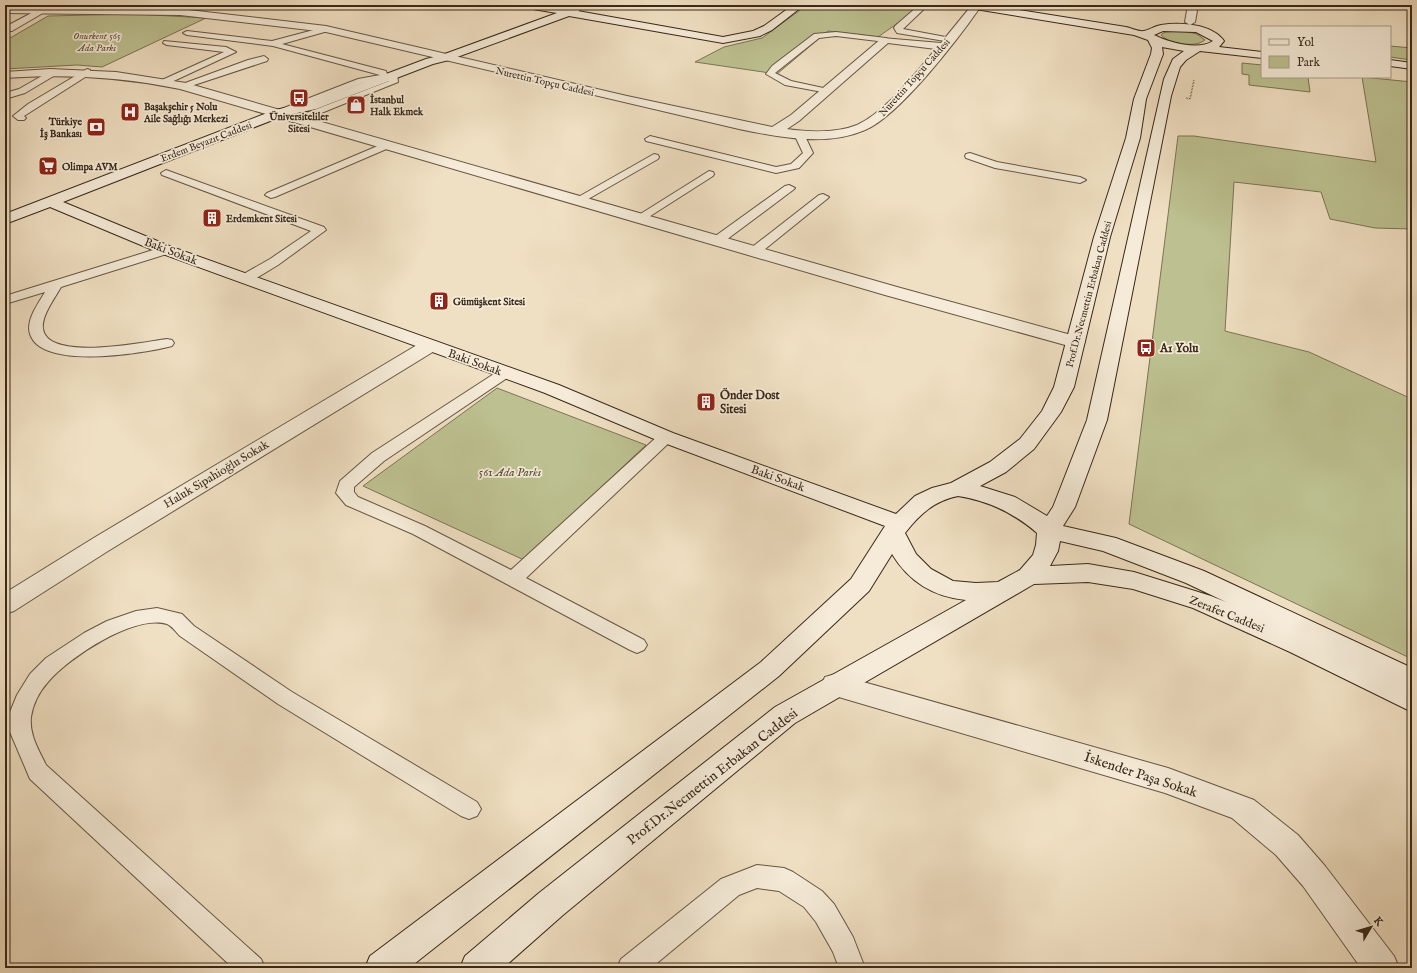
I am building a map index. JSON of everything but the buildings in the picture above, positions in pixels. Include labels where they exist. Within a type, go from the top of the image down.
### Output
[{"type":"street","points":[[527,5],[570,9],[723,40],[756,34],[768,28],[799,5]]},
{"type":"street","points":[[1008,5],[1159,32],[1190,22],[1218,38],[1218,43],[1200,48],[1184,55],[1174,64],[1165,96],[1097,420],[1064,507],[1049,531],[1050,545],[1044,557],[1029,576]]},
{"type":"street","points":[[1190,22],[1193,5]]},
{"type":"street","points":[[972,6],[1112,28],[1159,32],[1188,28],[1261,48]]},
{"type":"street","name":"Nurettin Topçu Caddesi","points":[[5,10],[184,8],[204,14],[325,29],[633,102],[774,132],[799,134],[843,132],[860,128],[874,122],[945,43],[972,6]]},
{"type":"street","name":"Erdem Beyazıt Caddesi","points":[[5,219],[279,113],[312,106],[389,74],[430,61],[445,58],[570,9]]},
{"type":"street","points":[[1159,32],[1169,45],[1261,55]]},
{"type":"street","name":"Prof.Dr.Necmettin Erbakan Caddesi","points":[[949,491],[998,467],[1027,444],[1051,412],[1064,387],[1102,237],[1133,138],[1140,99],[1157,54],[1159,32]]},
{"type":"street","points":[[774,132],[795,118],[886,40],[945,43]]},
{"type":"street","points":[[1391,63],[1412,66]]},
{"type":"street","points":[[5,75],[54,72],[87,72],[165,82],[182,86],[299,118],[387,145],[891,291],[1076,342]]},
{"type":"street","points":[[1391,72],[1412,74]]},
{"type":"street","name":"Baki Sokak","points":[[51,202],[166,250],[429,346],[552,389],[666,437],[896,528]]},
{"type":"street","name":"Haluk Sipahioğlu Sokak","points":[[5,605],[100,545],[429,346]]},
{"type":"street","points":[[382,968],[770,669],[860,585],[879,558],[896,528],[923,501],[949,491],[998,497],[1031,515],[1049,531]]},
{"type":"street","points":[[896,528],[899,548],[911,564],[929,578],[950,589],[980,592],[1001,591]]},
{"type":"street","name":"Zerafet Caddesi","points":[[1049,531],[1108,544],[1195,577],[1412,680]]},
{"type":"street","name":"Zerafet Caddesi","points":[[1029,576],[1088,573],[1134,581],[1202,602],[1299,645],[1412,701]]},
{"type":"street","name":"Prof.Dr.Necmettin Erbakan Caddesi","points":[[477,968],[551,904],[785,715],[1029,576]]},
{"type":"street","name":"İskender Paşa Sokak","points":[[835,686],[1123,767],[1168,781],[1243,809],[1287,844],[1314,876],[1382,968]]},
{"type":"lane","points":[[921,8],[898,28],[900,31],[945,43]]},
{"type":"lane","points":[[5,29],[9,29],[44,10]]},
{"type":"lane","points":[[273,44],[325,29]]},
{"type":"lane","points":[[186,33],[273,44],[389,74],[393,82],[299,118]]},
{"type":"lane","points":[[825,91],[788,82],[770,74],[775,68],[816,36],[836,34],[886,40]]},
{"type":"lane","points":[[165,82],[232,52],[167,43]]},
{"type":"lane","points":[[182,86],[251,62],[264,59]]},
{"type":"lane","points":[[5,96],[22,91],[54,72]]},
{"type":"lane","points":[[21,118],[18,116],[31,106],[87,72]]},
{"type":"lane","points":[[650,139],[776,170],[795,166],[808,153],[799,134]]},
{"type":"lane","points":[[271,195],[387,145]]},
{"type":"lane","points":[[970,156],[995,165],[1080,180]]},
{"type":"lane","points":[[579,200],[654,157]]},
{"type":"lane","points":[[166,173],[320,230],[274,262],[246,279]]},
{"type":"lane","points":[[640,218],[709,174]]},
{"type":"lane","points":[[718,240],[789,188]]},
{"type":"lane","points":[[755,251],[823,197]]},
{"type":"lane","points":[[5,300],[166,250]]},
{"type":"lane","points":[[56,284],[45,304],[36,328],[37,335],[48,346],[70,352],[86,353],[167,343]]},
{"type":"lane","points":[[505,372],[378,457],[346,485],[345,493],[352,501],[419,530],[638,645]]},
{"type":"lane","points":[[513,579],[666,437]]},
{"type":"lane","points":[[252,968],[38,772],[20,731],[20,719],[29,692],[41,676],[63,656],[96,636],[134,619],[154,615],[174,617],[183,622],[187,631],[285,698],[469,809]]},
{"type":"lane","points":[[630,968],[730,887],[757,876],[784,880],[813,899],[825,913],[844,946],[852,968]]},
{"type":"green space","points":[[807,5],[922,6],[878,37],[828,31],[777,74],[695,62],[724,47],[762,38]]},
{"type":"green space","name":"Onurkent 565 Ada Parkı","points":[[135,14],[206,18],[102,67],[77,65],[5,69],[5,41],[48,16]]},
{"type":"green space","points":[[1183,31],[1197,34],[1205,40],[1195,44],[1183,44],[1170,41],[1161,35],[1165,32]]},
{"type":"green space","points":[[1391,46],[1412,48],[1411,60],[1391,57]]},
{"type":"green space","points":[[1242,63],[1261,65],[1261,78],[1308,78],[1310,92],[1249,85],[1249,75],[1242,74]]},
{"type":"green space","points":[[1362,78],[1412,82],[1412,229],[1375,228],[1330,219],[1321,192],[1234,182],[1225,331],[1309,352],[1412,399],[1412,659],[1129,524],[1178,136],[1194,136],[1376,162]]},
{"type":"green space","name":"561 Ada Parkı","points":[[497,388],[646,445],[524,560],[363,486]]},
{"type":"place","name":"Üniversiteliler Sitesi","points":[[299,98]]},
{"type":"place","name":"İstanbul Halk Ekmek","points":[[356,105]]},
{"type":"place","name":"Başakşehir 5 Nolu Aile Sağlığı Merkezi","points":[[130,112]]},
{"type":"place","name":"Türkiye İş Bankası","points":[[96,127]]},
{"type":"place","name":"Olimpa AVM","points":[[48,166]]},
{"type":"place","name":"Erdemkent Sitesi","points":[[212,218]]},
{"type":"place","name":"Gümüşkent Sitesi","points":[[439,301]]},
{"type":"place","name":"A1 Yolu","points":[[1146,348]]},
{"type":"place","name":"Önder Dost Sitesi","points":[[706,402]]}]
